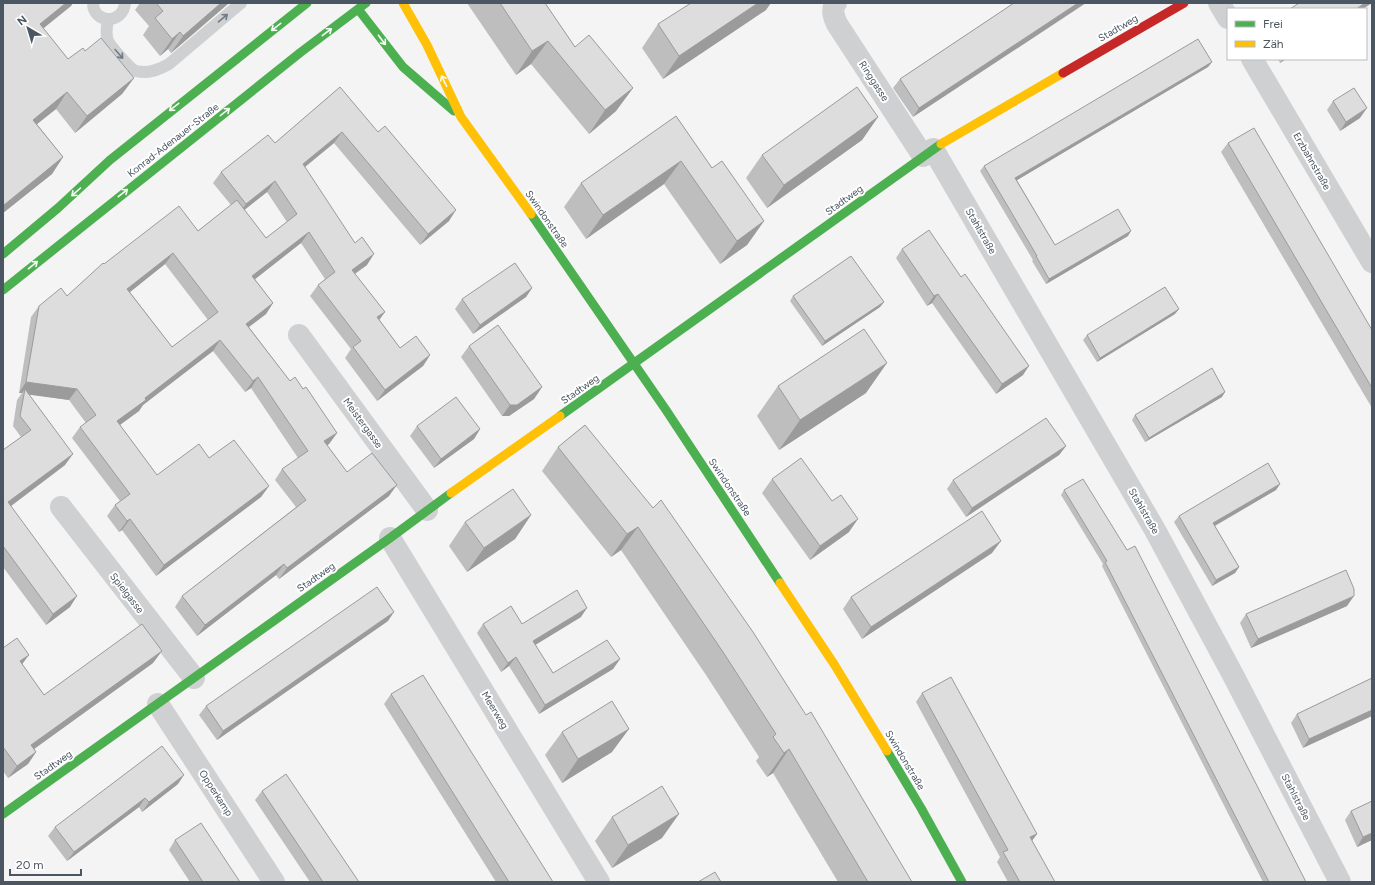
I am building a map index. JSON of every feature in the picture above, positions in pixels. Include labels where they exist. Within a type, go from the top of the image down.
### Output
[{"type":"street","points":[[3,254],[58,208],[110,160],[307,3]]},
{"type":"street","name":"Konrad-Adenauer-Straße","points":[[3,290],[288,62],[359,6],[366,3]]},
{"type":"street","name":"Swindonstraße","points":[[404,3],[461,116],[536,221],[666,410],[834,664],[921,808],[962,882]]},
{"type":"street","name":"Ringgasse","points":[[836,3],[834,5],[833,16],[837,24],[928,153]]},
{"type":"street","name":"Stadtweg","points":[[3,814],[928,153],[987,116],[1184,3]]},
{"type":"street","points":[[1219,3],[1227,16]]},
{"type":"street","name":"Swindonstraße","points":[[359,6],[403,67],[461,116]]},
{"type":"street","name":"Erzbahnstraße","points":[[1253,60],[1372,262]]},
{"type":"street","name":"Stahlstraße","points":[[928,153],[1156,530],[1237,682],[1340,882]]},
{"type":"street","name":"Meistergasse","points":[[299,335],[427,510]]},
{"type":"street","name":"Spielgasse","points":[[61,507],[194,678]]},
{"type":"street","name":"Meerweg","points":[[390,538],[599,882]]},
{"type":"street","name":"Opperkamp","points":[[158,704],[274,882]]},
{"type":"lane","points":[[93,3],[94,11],[98,15],[108,20],[120,15],[125,3]]},
{"type":"lane","points":[[108,20],[106,32],[108,42],[134,70],[142,72],[156,71],[169,64],[242,3]]},
{"type":"building","points":[[3,3],[66,3],[40,24],[68,59],[83,48],[85,51],[101,38],[134,78],[87,116],[67,92],[33,120],[63,157],[4,205],[3,204]]},
{"type":"building","points":[[156,3],[221,3],[183,36],[180,32],[172,39],[155,18],[163,11]]},
{"type":"building","points":[[500,3],[545,3],[575,47],[589,35],[633,88],[605,110],[548,41],[532,51]]},
{"type":"building","points":[[691,3],[758,3],[679,56],[658,24]]},
{"type":"building","points":[[1014,3],[1078,3],[919,108],[900,79]]},
{"type":"building","points":[[1299,3],[1365,3],[1358,8],[1292,8]]},
{"type":"building","points":[[1198,39],[1212,62],[1015,178],[1055,245],[1118,209],[1131,231],[1049,279],[984,166]]},
{"type":"building","points":[[340,87],[378,132],[385,126],[456,210],[428,234],[342,132],[303,164],[355,243],[362,237],[374,254],[352,270],[385,312],[377,317],[400,348],[416,336],[430,355],[385,390],[353,347],[361,341],[318,285],[335,272],[309,232],[252,276],[273,303],[246,324],[290,381],[295,377],[303,389],[306,387],[337,433],[324,441],[347,472],[372,453],[397,485],[287,568],[284,564],[205,625],[182,596],[306,500],[282,469],[308,451],[258,377],[253,381],[220,340],[145,398],[146,400],[117,421],[157,475],[199,444],[209,458],[234,440],[269,486],[164,565],[130,519],[127,521],[115,505],[130,494],[80,427],[96,415],[77,389],[26,382],[39,306],[61,288],[67,296],[103,263],[104,264],[179,206],[198,231],[237,200],[266,238],[297,214],[275,181],[246,204],[221,172],[268,135],[275,143]],"holes":[[[173,253],[218,312],[172,347],[127,289]]]},
{"type":"building","points":[[857,87],[878,117],[784,185],[762,155]]},
{"type":"building","points":[[1354,88],[1367,108],[1346,122],[1333,101]]},
{"type":"building","points":[[676,116],[712,168],[722,161],[764,221],[737,241],[681,161],[603,215],[581,183]]},
{"type":"building","points":[[1254,128],[1372,330],[1372,388],[1228,143]]},
{"type":"building","points":[[929,230],[961,277],[965,274],[1029,366],[1002,384],[938,294],[934,296],[902,249]]},
{"type":"building","points":[[851,256],[884,302],[825,341],[793,296]]},
{"type":"building","points":[[515,263],[532,288],[480,325],[462,299]]},
{"type":"building","points":[[1165,287],[1179,309],[1100,358],[1087,335]]},
{"type":"building","points":[[498,325],[542,387],[517,405],[510,405],[469,346]]},
{"type":"building","points":[[864,329],[887,363],[800,420],[778,386]]},
{"type":"building","points":[[1212,368],[1225,392],[1149,438],[1135,415]]},
{"type":"building","points":[[25,389],[73,454],[8,502],[77,596],[53,614],[3,546],[3,450],[31,430],[20,416]]},
{"type":"building","points":[[456,397],[480,429],[441,459],[417,426]]},
{"type":"building","points":[[1046,418],[1066,446],[972,508],[953,480]]},
{"type":"building","points":[[585,425],[653,508],[661,500],[753,632],[806,715],[811,712],[912,882],[868,882],[789,749],[784,753],[773,737],[776,734],[723,652],[638,527],[627,534],[558,447]]},
{"type":"building","points":[[801,458],[832,501],[841,495],[858,519],[820,546],[772,479]]},
{"type":"building","points":[[1268,463],[1280,484],[1213,523],[1239,567],[1216,580],[1179,516]]},
{"type":"building","points":[[1083,479],[1127,550],[1135,546],[1306,882],[1269,882],[1105,562],[1107,561],[1064,490]]},
{"type":"building","points":[[513,489],[531,515],[484,548],[465,522]]},
{"type":"building","points":[[982,511],[1001,541],[871,627],[851,597]]},
{"type":"building","points":[[1346,570],[1354,589],[1354,596],[1258,639],[1246,614]]},
{"type":"building","points":[[377,587],[394,612],[223,731],[206,706]]},
{"type":"building","points":[[577,590],[587,608],[533,641],[553,673],[607,640],[620,659],[545,705],[516,657],[508,663],[483,624],[511,606],[522,624]]},
{"type":"building","points":[[142,624],[162,651],[31,745],[36,752],[17,766],[3,747],[3,648],[17,638],[29,655],[20,661],[44,695]]},
{"type":"building","points":[[423,675],[553,882],[509,882],[391,694]]},
{"type":"building","points":[[951,677],[1037,834],[1030,837],[1055,882],[1020,882],[1003,852],[1008,850],[922,693]]},
{"type":"building","points":[[1372,678],[1372,710],[1309,739],[1297,714]]},
{"type":"building","points":[[612,701],[629,729],[578,759],[562,732]]},
{"type":"building","points":[[162,746],[184,775],[149,802],[145,798],[74,852],[55,827]]},
{"type":"building","points":[[286,774],[359,882],[323,882],[262,791]]},
{"type":"building","points":[[662,786],[679,814],[628,845],[612,817]]},
{"type":"building","points":[[1372,801],[1372,833],[1363,837],[1351,811]]},
{"type":"building","points":[[201,823],[240,882],[203,882],[175,840]]},
{"type":"building","points":[[715,872],[721,882],[698,882]]},
{"type":"traffic: fast","points":[[3,254],[58,208],[110,160],[307,3]]},
{"type":"traffic: fast","points":[[3,290],[301,52],[366,3]]},
{"type":"traffic: fast","points":[[358,9],[403,67],[454,111]]},
{"type":"traffic: fast","points":[[560,416],[941,144]]},
{"type":"traffic: fast","points":[[531,214],[666,410],[780,583]]},
{"type":"traffic: fast","points":[[3,814],[451,493]]},
{"type":"traffic: fast","points":[[887,751],[962,882]]},
{"type":"traffic: slow","points":[[403,3],[427,45],[461,117],[531,214]]},
{"type":"traffic: slow","points":[[941,144],[1063,73]]},
{"type":"traffic: slow","points":[[451,493],[560,416]]},
{"type":"traffic: slow","points":[[780,583],[834,664],[887,751]]},
{"type":"traffic: jam","points":[[1063,73],[1184,3]]}]
